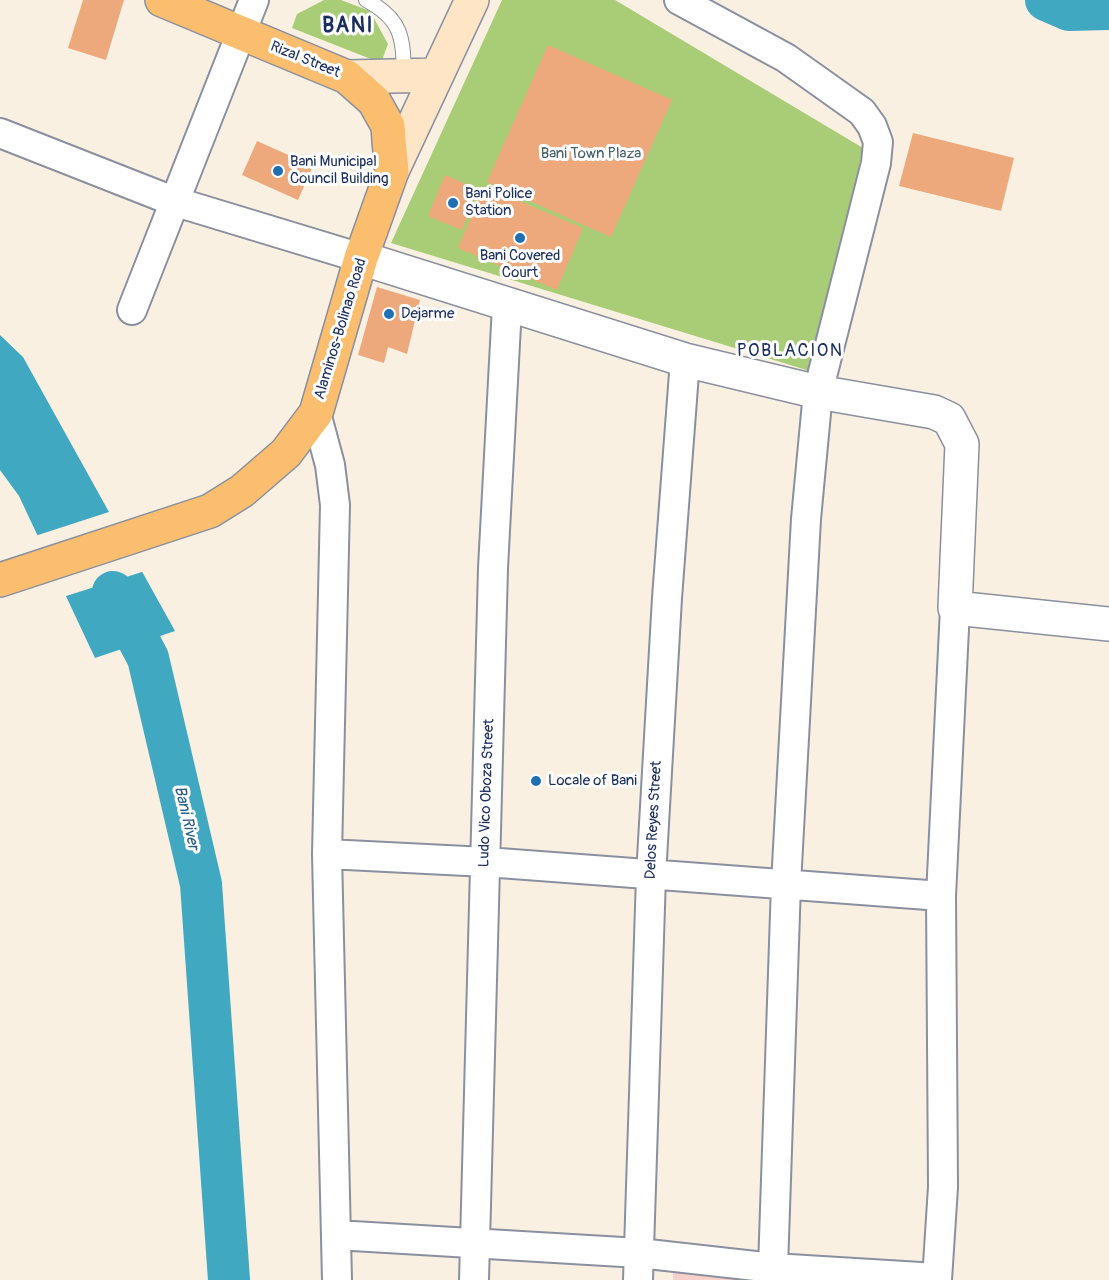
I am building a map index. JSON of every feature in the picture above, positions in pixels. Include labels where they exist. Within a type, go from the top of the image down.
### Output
[{"type":"main road","name":"Rizal Street","points":[[162,0],[347,77],[374,101],[388,126],[392,171]]},
{"type":"main road","points":[[392,171],[472,0]]},
{"type":"main road","points":[[347,77],[437,75]]},
{"type":"main road","name":"Alaminos-Bolinao Road","points":[[0,580],[210,511],[242,491],[286,453],[315,413],[361,258],[392,171]]},
{"type":"street","points":[[679,0],[786,58],[862,112],[878,142],[876,163],[818,392],[806,519],[786,884],[772,1268]]},
{"type":"street","points":[[132,310],[173,201],[256,1]]},
{"type":"street","points":[[0,133],[173,201],[685,360],[818,392],[934,412],[949,419],[957,430],[962,444],[941,896],[943,1187],[937,1279],[772,1268],[638,1266],[475,1244],[336,1235]]},
{"type":"street","name":"Ludo Vico Oboza Street","points":[[474,1280],[494,568],[507,306]]},
{"type":"street","name":"Delos Reyes Street","points":[[638,1266],[651,876],[667,598],[685,360]]},
{"type":"street","points":[[315,413],[330,465],[335,505],[327,854],[337,1280]]},
{"type":"street","points":[[955,608],[1109,624]]},
{"type":"street","points":[[327,854],[486,862],[941,896]]},
{"type":"lane","points":[[366,0],[387,13],[395,23],[403,41],[404,75]]},
{"type":"shaded area","points":[[673,1271],[773,1280],[673,1280]]},
{"type":"green space","points":[[324,0],[341,0],[370,11],[388,44],[381,63],[292,28],[297,14]]},
{"type":"green space","name":"Bani Town Plaza","points":[[502,0],[615,0],[863,148],[813,372],[391,243]]},
{"type":"water","points":[[0,335],[23,357],[175,631],[95,658],[19,496],[0,470]]},
{"type":"pier","points":[[112,511],[145,571],[63,597],[35,536]]},
{"type":"building","points":[[83,0],[124,0],[106,60],[68,48]]},
{"type":"building","points":[[548,45],[672,100],[611,237],[487,182]]},
{"type":"building","points":[[913,133],[1014,158],[1001,211],[899,186]]},
{"type":"building","name":"Bani Municipal Council Building","points":[[257,141],[313,166],[298,200],[242,175]]},
{"type":"building","name":"Bani Police Station","points":[[445,175],[478,189],[462,230],[428,216]]},
{"type":"building","name":"Bani Covered Court","points":[[484,186],[583,228],[557,290],[458,248]]},
{"type":"building","points":[[377,287],[420,300],[407,354],[388,347],[384,363],[358,355]]},
{"type":"waterway","points":[[1046,0],[1069,10],[1109,9]]},
{"type":"waterway","name":"Bani River","points":[[113,592],[148,658],[201,884],[229,1280]]},
{"type":"place","name":"Bani Municipal Council Building","points":[[278,171]]},
{"type":"place","name":"Bani Police Station","points":[[453,203]]},
{"type":"place","name":"Bani Covered Court","points":[[520,238]]},
{"type":"place","name":"Dejarme","points":[[389,314]]},
{"type":"place","name":"Locale of Bani","points":[[536,781]]},
{"type":"district","name":"BANI","points":[[348,27]]},
{"type":"district","name":"POBLACION","points":[[790,351]]}]
